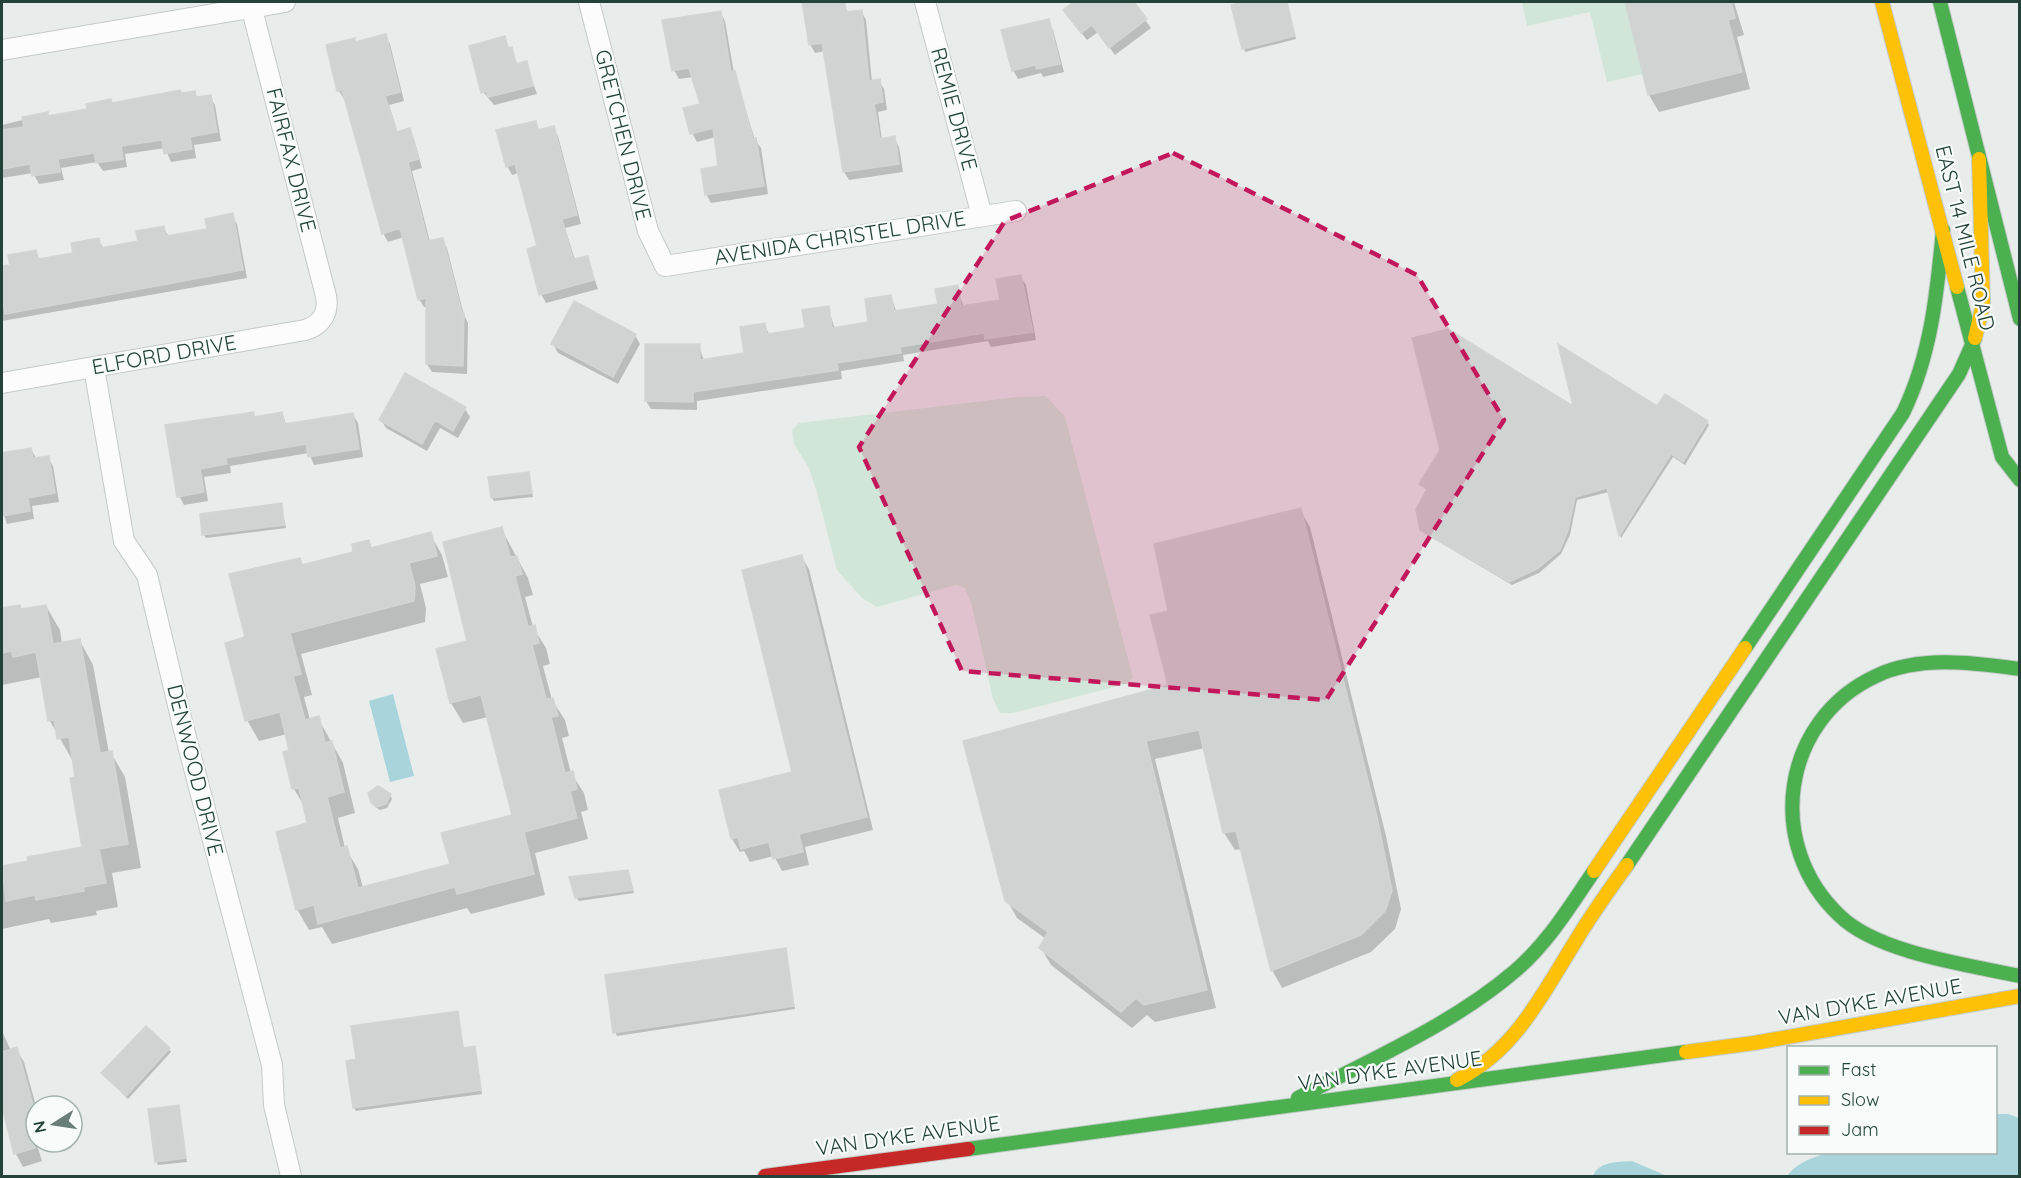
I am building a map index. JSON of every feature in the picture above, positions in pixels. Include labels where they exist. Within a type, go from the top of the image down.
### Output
[{"type":"main road","name":"EAST 14 MILE ROAD","points":[[1882,2],[1943,230],[1971,349],[2002,457],[2019,480]]},
{"type":"main road","name":"EAST 14 MILE ROAD","points":[[1940,2],[1979,159],[2017,295],[2019,319]]},
{"type":"main road","points":[[1446,1085],[1475,1071],[1503,1049],[1524,1025],[1590,920],[1959,374],[1971,349],[1983,304],[1979,159]]},
{"type":"main road","points":[[1282,1107],[1469,1006],[1516,970],[1554,930],[1889,437],[1908,405],[1920,378],[1933,329],[1943,230]]},
{"type":"main road","points":[[2019,669],[1927,663],[1900,667],[1854,688],[1834,702],[1818,720],[1806,739],[1798,761],[1790,808],[1792,834],[1809,878],[1840,917],[1859,930],[1899,946],[2019,976]]},
{"type":"main road","name":"VAN DYKE AVENUE","points":[[765,1176],[1766,1041],[2019,996]]},
{"type":"street","points":[[2,50],[251,4],[285,2]]},
{"type":"street","name":"GRETCHEN DRIVE","points":[[589,2],[648,231],[665,266]]},
{"type":"street","name":"REMIE DRIVE","points":[[925,2],[982,216]]},
{"type":"street","name":"FAIRFAX DRIVE","points":[[251,4],[326,296],[327,303],[323,319]]},
{"type":"street","name":"AVENIDA CHRISTEL DRIVE","points":[[665,266],[1016,211]]},
{"type":"street","name":"ELFORD DRIVE","points":[[2,383],[305,330],[313,328],[323,319]]},
{"type":"street","name":"DENWOOD DRIVE","points":[[94,368],[124,542],[147,575],[183,726],[272,1065],[274,1105],[291,1176]]},
{"type":"highlighted area","points":[[1173,153],[1417,275],[1504,420],[1326,700],[962,671],[859,447],[1005,221]]},
{"type":"green space","points":[[1522,2],[1625,2],[1643,74],[1607,82],[1590,12],[1527,26]]},
{"type":"green space","points":[[1046,396],[1065,417],[1133,678],[1126,684],[1013,713],[1000,713],[993,699],[972,606],[965,588],[956,585],[877,607],[862,598],[837,570],[809,468],[794,444],[792,430],[799,423],[1017,397]]},
{"type":"water","points":[[393,694],[414,776],[390,782],[369,701]]},
{"type":"water","points":[[1997,1114],[2008,1114],[2019,1118],[2019,1176],[1787,1176],[1812,1158],[1826,1154],[1997,1154]]},
{"type":"water","points":[[1632,1161],[1667,1176],[1593,1176],[1604,1165]]},
{"type":"building","points":[[802,2],[845,2],[846,12],[862,10],[869,81],[880,79],[883,102],[874,104],[880,139],[895,136],[899,164],[843,172],[822,43],[809,45]]},
{"type":"building","points":[[1074,2],[1134,2],[1147,19],[1109,48],[1092,25],[1081,33],[1063,10]]},
{"type":"building","points":[[1244,2],[1287,2],[1295,36],[1242,49],[1231,5]]},
{"type":"building","points":[[1625,2],[1731,2],[1735,18],[1728,20],[1742,72],[1648,95]]},
{"type":"building","points":[[721,11],[731,72],[735,71],[753,139],[756,138],[764,186],[705,195],[701,169],[718,166],[713,128],[690,134],[683,108],[700,104],[689,68],[672,71],[662,20]]},
{"type":"building","points":[[1049,19],[1060,64],[1037,69],[1035,65],[1012,71],[1001,30]]},
{"type":"building","points":[[386,34],[400,92],[385,96],[397,132],[410,128],[419,159],[408,162],[428,241],[443,238],[462,313],[464,313],[463,366],[426,364],[426,298],[418,300],[400,228],[382,234],[342,90],[337,91],[326,45],[355,38],[355,42]]},
{"type":"building","points":[[505,36],[508,48],[512,47],[516,64],[527,61],[533,86],[488,97],[486,91],[481,93],[469,46]]},
{"type":"building","points":[[180,90],[181,93],[195,91],[196,97],[211,95],[217,132],[190,137],[192,149],[164,154],[162,140],[121,146],[123,159],[96,163],[94,153],[58,159],[60,172],[32,176],[30,164],[2,169],[2,130],[24,127],[22,117],[48,112],[48,116],[87,109],[86,104],[111,99],[112,103]]},
{"type":"building","points":[[536,121],[538,130],[554,126],[577,215],[562,219],[573,259],[588,256],[594,280],[539,295],[527,249],[537,246],[515,164],[506,167],[496,130]]},
{"type":"building","points":[[233,213],[243,270],[5,314],[4,307],[2,307],[2,266],[10,265],[8,255],[36,250],[38,259],[73,253],[71,243],[99,238],[101,248],[138,241],[136,231],[164,226],[166,236],[207,229],[205,219]]},
{"type":"building","points":[[1021,275],[1033,332],[985,339],[984,333],[900,347],[901,353],[837,363],[838,370],[693,392],[693,402],[645,401],[645,344],[700,344],[700,360],[744,353],[740,327],[765,323],[767,334],[805,328],[802,310],[829,306],[832,328],[868,322],[865,299],[891,295],[894,311],[938,304],[935,289],[958,285],[961,306],[1000,300],[996,279]]},
{"type":"building","points":[[574,301],[636,334],[613,377],[551,344]]},
{"type":"building","points":[[1448,329],[1573,406],[1558,344],[1657,406],[1665,394],[1708,421],[1683,462],[1671,454],[1619,536],[1607,488],[1575,497],[1568,530],[1560,550],[1537,569],[1509,582],[1420,530],[1416,509],[1427,489],[1419,484],[1440,450],[1412,338]]},
{"type":"building","points":[[405,373],[466,407],[453,431],[435,420],[422,444],[379,420]]},
{"type":"building","points":[[254,412],[254,417],[282,412],[285,424],[353,413],[359,449],[308,457],[306,444],[226,458],[227,464],[200,469],[204,492],[177,497],[165,425]]},
{"type":"building","points":[[31,448],[33,458],[49,456],[55,493],[28,498],[30,511],[2,516],[2,453]]},
{"type":"building","points":[[529,472],[532,493],[491,498],[488,477]]},
{"type":"building","points":[[282,503],[284,525],[202,535],[200,514]]},
{"type":"building","points":[[1301,508],[1377,817],[1392,891],[1385,911],[1361,935],[1271,971],[1236,831],[1223,833],[1199,730],[1146,741],[1207,990],[1144,1005],[1136,998],[1121,1012],[1039,948],[1048,932],[1005,901],[963,741],[1168,685],[1150,615],[1168,611],[1154,544]]},
{"type":"building","points":[[502,527],[510,557],[517,556],[522,574],[515,576],[528,627],[535,625],[539,643],[532,645],[546,699],[553,698],[558,716],[551,717],[565,773],[573,771],[577,789],[570,791],[577,818],[524,832],[534,874],[457,894],[455,887],[318,924],[314,905],[296,910],[276,832],[307,823],[299,788],[292,789],[283,752],[289,750],[280,712],[245,721],[225,643],[245,637],[229,574],[300,558],[302,565],[353,552],[352,544],[369,540],[371,548],[431,532],[437,556],[409,563],[415,586],[414,601],[290,633],[301,674],[293,676],[305,720],[319,716],[325,743],[332,741],[344,792],[327,797],[340,848],[347,846],[358,888],[450,864],[441,833],[512,815],[481,695],[450,703],[436,649],[467,641],[443,542]]},
{"type":"building","points":[[802,555],[867,817],[799,834],[803,852],[773,859],[769,842],[741,849],[738,837],[731,839],[719,790],[792,772],[742,570]]},
{"type":"building","points":[[20,605],[21,609],[46,605],[53,644],[80,639],[100,753],[112,751],[128,844],[99,849],[106,883],[83,887],[84,891],[36,900],[35,895],[6,901],[2,866],[28,861],[27,857],[82,847],[70,778],[75,777],[69,737],[57,739],[54,720],[48,721],[36,652],[13,657],[12,651],[2,653],[2,608]]},
{"type":"building","points":[[378,786],[391,794],[386,804],[377,807],[371,803],[368,793]]},
{"type":"building","points":[[628,870],[633,890],[575,898],[569,877]]},
{"type":"building","points":[[786,948],[794,1006],[613,1033],[605,975]]},
{"type":"building","points":[[458,1011],[463,1048],[475,1046],[481,1090],[353,1108],[346,1061],[356,1059],[351,1026]]},
{"type":"building","points":[[146,1026],[170,1048],[126,1096],[101,1073]]},
{"type":"building","points":[[17,1047],[30,1094],[24,1094],[24,1151],[14,1154],[2,1107],[2,1052]]},
{"type":"building","points":[[179,1105],[186,1158],[155,1162],[148,1109]]},
{"type":"traffic: fast","points":[[1940,2],[2020,319]]},
{"type":"traffic: fast","points":[[1745,648],[1903,413],[1920,369],[1931,324],[1943,230]]},
{"type":"traffic: fast","points":[[1957,287],[2002,457],[2020,480]]},
{"type":"traffic: fast","points":[[1627,865],[1959,374],[1975,338]]},
{"type":"traffic: fast","points":[[2020,669],[1947,662],[1911,665],[1876,676],[1844,696],[1820,722],[1803,753],[1794,786],[1793,820],[1800,855],[1816,887],[1840,916],[1857,929],[1877,939],[1925,956],[2020,976]]},
{"type":"traffic: fast","points":[[1298,1098],[1438,1025],[1491,990],[1515,971],[1538,948],[1558,924],[1594,871]]},
{"type":"traffic: fast","points":[[968,1149],[1686,1052]]},
{"type":"traffic: slow","points":[[1882,2],[1957,287]]},
{"type":"traffic: slow","points":[[1975,338],[1983,304],[1979,159]]},
{"type":"traffic: slow","points":[[1594,871],[1745,648]]},
{"type":"traffic: slow","points":[[1457,1080],[1477,1068],[1511,1038],[1551,982],[1587,922],[1627,865]]},
{"type":"traffic: slow","points":[[1686,1052],[1754,1043],[2020,996]]},
{"type":"traffic: jam","points":[[765,1176],[968,1149]]}]
